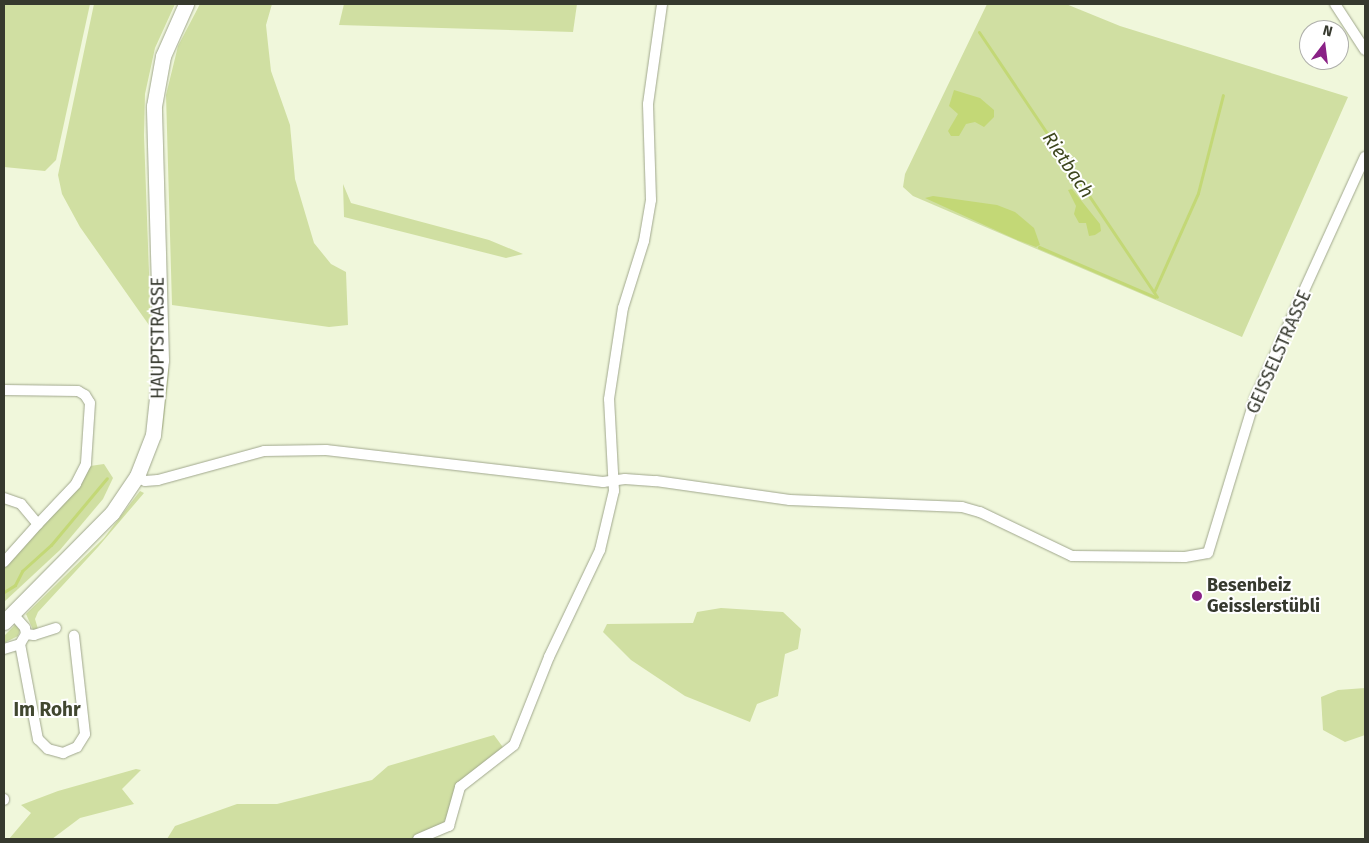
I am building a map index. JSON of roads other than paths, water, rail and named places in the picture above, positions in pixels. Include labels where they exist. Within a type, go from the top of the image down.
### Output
[{"type":"main road","name":"HAUPTSTRASSE","points":[[8,617],[96,530],[137,476],[156,422],[160,367],[154,106],[163,56],[186,4]]},
{"type":"street","points":[[418,839],[449,826],[460,787],[503,756],[516,740],[550,657],[600,550],[612,501],[613,480],[609,399],[623,308],[644,241],[651,200],[648,116],[650,76],[662,4]]},
{"type":"street","points":[[1335,4],[1365,50]]},
{"type":"street","name":"GEISSELSTRASSE","points":[[613,480],[656,482],[790,500],[962,507],[980,512],[1072,556],[1185,558],[1208,554],[1255,398],[1365,157]]},
{"type":"street","points":[[4,390],[78,391],[86,395],[90,403],[86,464],[76,484],[4,562]]},
{"type":"street","points":[[137,476],[145,481],[158,480],[254,453],[295,449],[603,482],[613,480]]},
{"type":"street","points":[[4,498],[21,504],[38,524]]},
{"type":"street","points":[[4,649],[20,644],[26,634],[23,623],[8,617]]},
{"type":"street","points":[[26,634],[39,634],[56,628]]},
{"type":"street","points":[[20,644],[38,739],[48,749],[63,753],[77,748],[86,734],[74,636]]},
{"type":"waterway","name":"Rietbach","points":[[979,32],[1157,297]]},
{"type":"waterway","points":[[1154,292],[1198,193],[1223,95]]},
{"type":"waterway","points":[[1039,247],[1155,297]]},
{"type":"waterway","points":[[4,592],[15,585],[22,571],[51,545],[107,478]]},
{"type":"place","name":"Besenbeiz Geisslerstübli","points":[[1197,596]]},
{"type":"district","name":"Im Rohr","points":[[47,710]]}]
